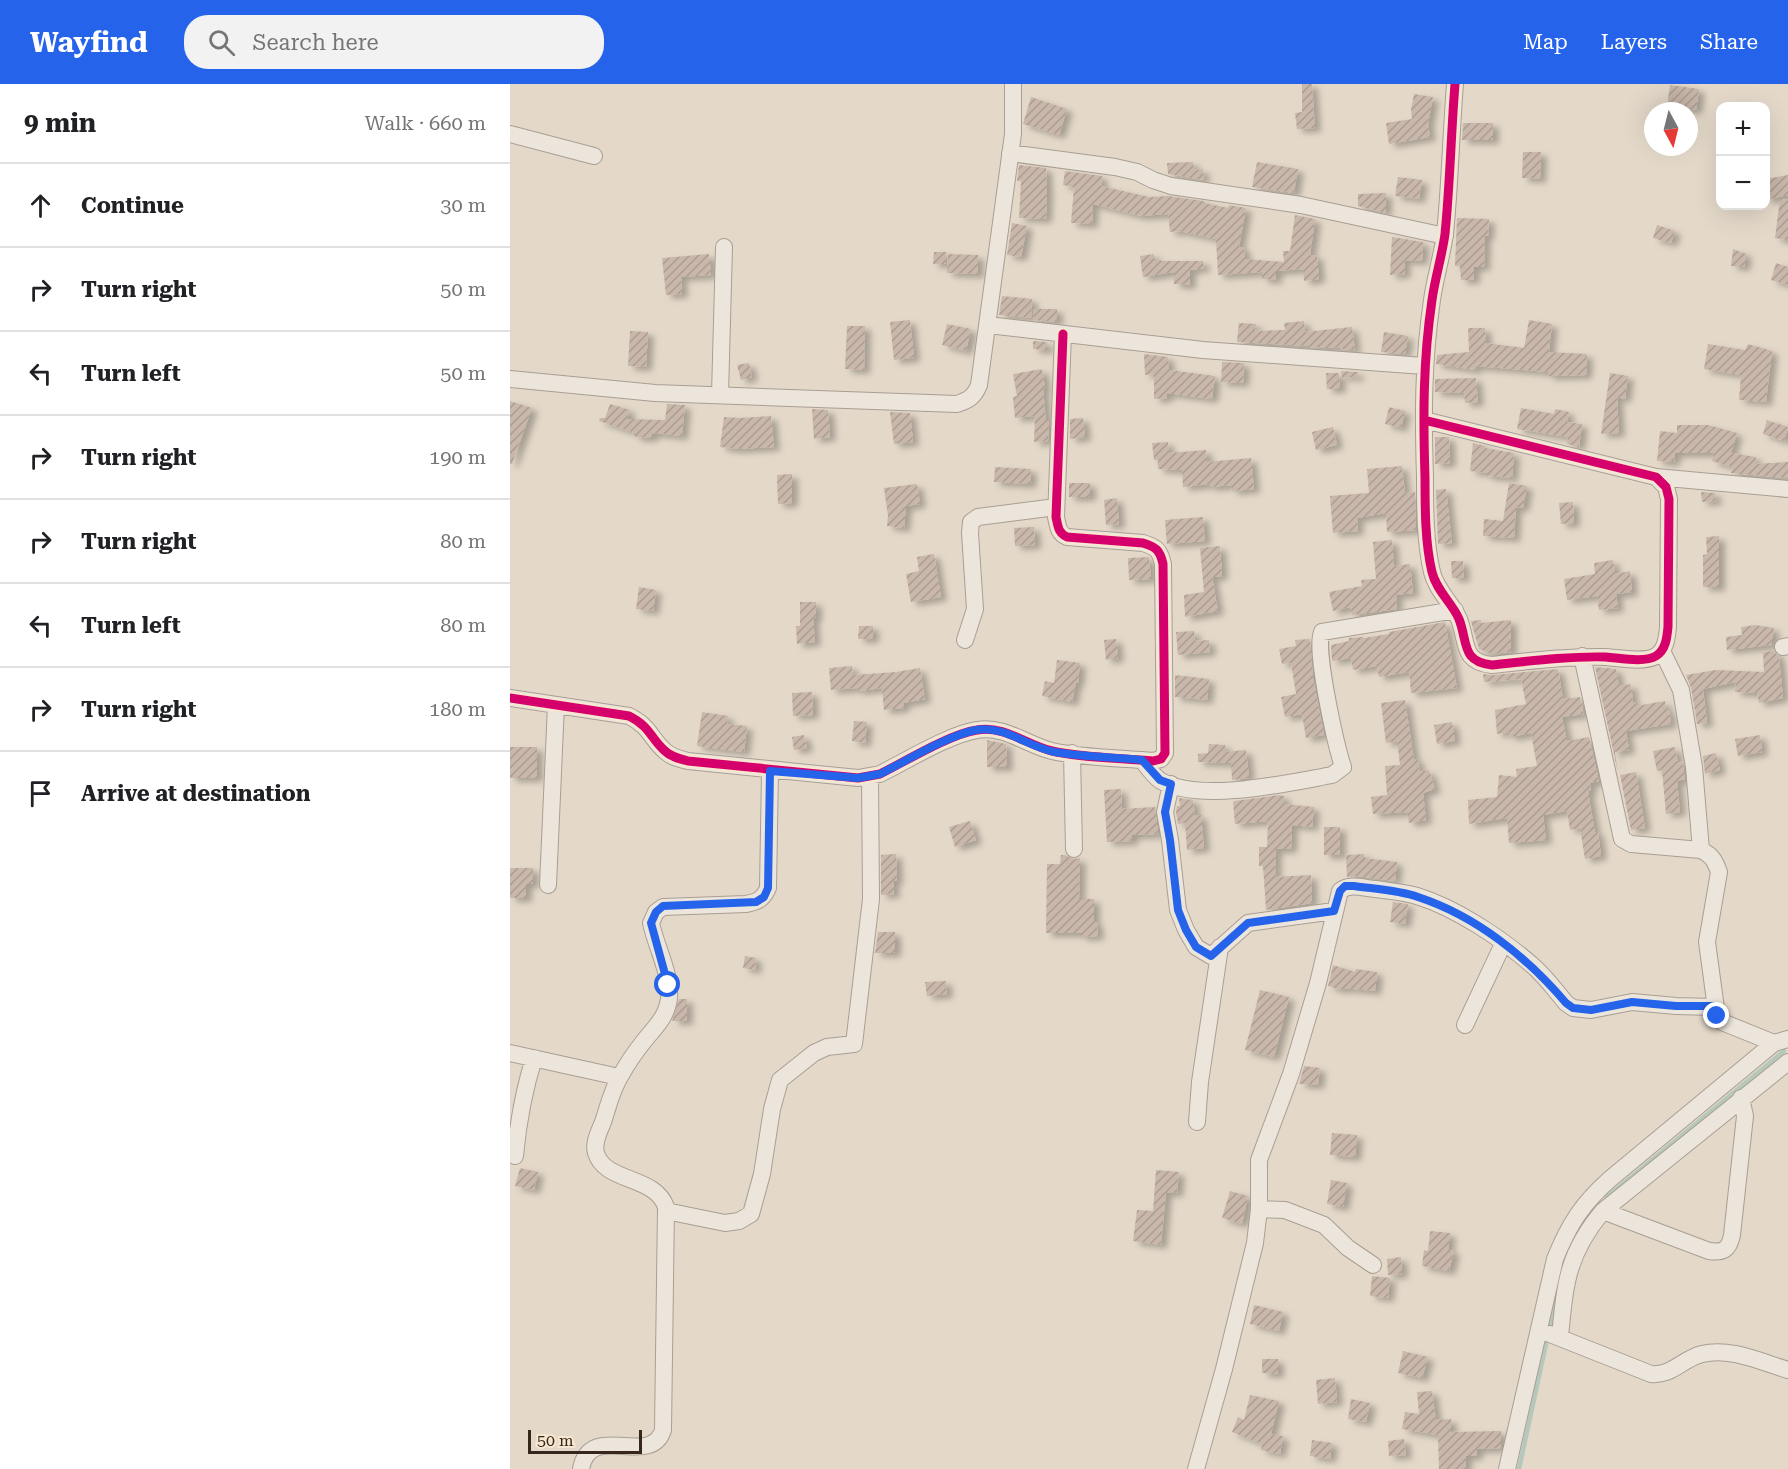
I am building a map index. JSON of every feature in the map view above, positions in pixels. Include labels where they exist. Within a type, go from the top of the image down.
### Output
[{"type":"street","points":[[510,379],[655,393],[957,404],[968,400],[975,395],[979,385],[988,325],[1013,134],[1013,84]]},
{"type":"street","points":[[1455,84],[1445,236],[1432,298],[1424,366],[1425,509],[1432,572],[1436,584],[1455,610],[1472,660],[1492,665],[1582,656],[1642,659],[1654,657],[1662,651],[1668,627],[1669,499],[1666,487],[1656,477]]},
{"type":"street","points":[[510,134],[594,156]]},
{"type":"street","points":[[1010,153],[1115,167],[1137,172],[1171,186],[1301,204],[1445,236]]},
{"type":"street","points":[[720,395],[724,247]]},
{"type":"street","points":[[988,325],[1203,350],[1424,366]]},
{"type":"street","points":[[510,698],[629,716],[640,721],[664,750],[681,759],[770,771],[870,777],[957,736],[987,729],[1001,731],[1044,749],[1153,761],[1161,759],[1165,753],[1161,553],[1155,547],[1143,543],[1067,537],[1062,535],[1058,529],[1056,507],[1063,334]]},
{"type":"street","points":[[1424,420],[1656,477],[1788,489]]},
{"type":"street","points":[[965,640],[975,609],[971,522],[978,517],[1056,507]]},
{"type":"street","points":[[1142,760],[1160,780],[1188,789],[1245,790],[1332,775],[1343,767],[1323,671],[1319,638],[1322,632],[1455,610]]},
{"type":"street","points":[[1662,651],[1682,690],[1694,767],[1701,850]]},
{"type":"street","points":[[1582,656],[1622,839],[1631,844],[1701,850],[1710,854],[1719,872],[1716,899],[1707,933],[1717,1016],[1722,1022],[1781,1041]]},
{"type":"street","points":[[548,885],[556,705]]},
{"type":"street","points":[[1072,753],[1074,849]]},
{"type":"street","points":[[581,1469],[587,1453],[597,1450],[644,1455],[654,1450],[663,1430],[666,1211],[662,1196],[653,1189],[602,1165],[596,1153],[596,1141],[620,1077],[644,1041],[657,1027],[669,999],[668,985],[651,923],[656,912],[663,906],[746,904],[764,897],[768,888],[770,771]]},
{"type":"street","points":[[666,1211],[725,1223],[739,1221],[752,1214],[762,1173],[772,1109],[780,1080],[814,1053],[827,1047],[854,1044],[871,899],[870,777]]},
{"type":"street","points":[[1171,784],[1165,812],[1178,910],[1196,947],[1211,956],[1248,923],[1334,911]]},
{"type":"street","points":[[1196,1469],[1224,1369],[1255,1243],[1259,1209],[1259,1160],[1291,1074],[1318,983],[1334,911],[1340,891],[1345,886],[1397,892],[1418,897],[1456,913],[1483,929],[1531,965],[1573,1008],[1591,1010],[1632,1002],[1676,1006],[1714,1006]]},
{"type":"street","points":[[1465,1025],[1503,944]]},
{"type":"street","points":[[1197,1122],[1200,1082],[1220,947]]},
{"type":"street","points":[[1550,1334],[1555,1259],[1566,1232],[1590,1197],[1781,1041]]},
{"type":"street","points":[[510,1053],[620,1077]]},
{"type":"street","points":[[515,1156],[517,1130],[534,1058]]},
{"type":"street","points":[[1507,1469],[1571,1262],[1588,1228],[1603,1211],[1788,1062]]},
{"type":"street","points":[[1603,1211],[1709,1251],[1717,1252],[1730,1245],[1745,1116],[1741,1098]]},
{"type":"street","points":[[1259,1209],[1285,1210],[1324,1225],[1348,1248],[1373,1265]]},
{"type":"street","points":[[1550,1334],[1651,1374],[1668,1373],[1699,1354],[1714,1352],[1733,1354],[1788,1370]]},
{"type":"building","points":[[1302,84],[1312,84],[1315,128],[1297,129],[1295,113],[1302,112]]},
{"type":"building","points":[[1670,85],[1699,89],[1697,102],[1668,102]]},
{"type":"building","points":[[1414,94],[1433,97],[1428,124],[1430,137],[1389,144],[1386,123],[1412,119]]},
{"type":"building","points":[[1031,97],[1067,109],[1059,135],[1023,124]]},
{"type":"building","points":[[1463,123],[1493,123],[1493,140],[1462,140]]},
{"type":"building","points":[[1523,152],[1541,152],[1540,179],[1522,178]]},
{"type":"building","points":[[1193,162],[1194,170],[1203,169],[1204,180],[1168,174],[1167,163]]},
{"type":"building","points":[[1257,162],[1298,169],[1294,193],[1252,187]]},
{"type":"building","points":[[1019,165],[1046,168],[1046,219],[1019,218],[1021,181],[1017,181]]},
{"type":"building","points":[[1065,171],[1102,176],[1101,186],[1149,197],[1168,196],[1204,201],[1228,208],[1229,205],[1246,208],[1239,247],[1244,247],[1245,259],[1284,262],[1283,251],[1290,251],[1295,215],[1315,219],[1310,256],[1317,255],[1319,279],[1304,281],[1303,269],[1276,271],[1276,280],[1262,279],[1262,272],[1218,275],[1216,239],[1179,231],[1170,232],[1168,214],[1141,216],[1093,204],[1092,224],[1071,223],[1074,187],[1063,185]]},
{"type":"building","points":[[1788,175],[1788,195],[1770,199],[1770,178]]},
{"type":"building","points":[[1398,177],[1422,180],[1419,199],[1395,196]]},
{"type":"building","points":[[1386,193],[1386,213],[1358,206],[1358,194]]},
{"type":"building","points":[[1780,199],[1788,200],[1788,240],[1775,238]]},
{"type":"building","points":[[1457,218],[1489,219],[1488,236],[1485,236],[1484,267],[1474,267],[1474,280],[1461,280],[1460,266],[1455,266]]},
{"type":"building","points":[[1012,223],[1027,226],[1021,257],[1007,255]]},
{"type":"building","points":[[1657,225],[1675,231],[1671,243],[1653,238]]},
{"type":"building","points":[[1392,237],[1423,242],[1422,261],[1404,260],[1405,274],[1390,275]]},
{"type":"building","points":[[1733,249],[1746,254],[1744,267],[1731,266]]},
{"type":"building","points":[[934,252],[946,252],[946,264],[933,264]]},
{"type":"building","points":[[709,254],[711,275],[681,277],[682,294],[666,295],[662,258]]},
{"type":"building","points":[[948,254],[978,255],[978,274],[947,273]]},
{"type":"building","points":[[1154,254],[1155,261],[1203,261],[1204,268],[1190,270],[1190,285],[1174,284],[1174,272],[1143,277],[1140,256]]},
{"type":"building","points":[[1776,263],[1788,267],[1788,285],[1771,280]]},
{"type":"building","points":[[1002,296],[1032,299],[1031,318],[999,315]]},
{"type":"building","points":[[1034,309],[1057,309],[1057,322],[1033,320]]},
{"type":"building","points":[[910,320],[914,358],[894,360],[890,322]]},
{"type":"building","points":[[1529,320],[1552,324],[1549,352],[1587,354],[1586,375],[1548,376],[1548,372],[1475,366],[1476,370],[1436,364],[1437,355],[1469,352],[1468,328],[1485,328],[1486,343],[1524,348]]},
{"type":"building","points":[[1304,321],[1305,332],[1352,327],[1355,350],[1340,349],[1340,347],[1237,342],[1239,323],[1256,324],[1255,331],[1285,330],[1284,323]]},
{"type":"building","points":[[947,324],[971,329],[966,351],[942,345]]},
{"type":"building","points":[[847,326],[865,326],[864,370],[845,369]]},
{"type":"building","points":[[630,331],[648,332],[646,367],[628,366]]},
{"type":"building","points":[[1384,332],[1408,336],[1405,354],[1381,352]]},
{"type":"building","points":[[1033,341],[1047,342],[1047,350],[1033,349]]},
{"type":"building","points":[[1708,344],[1745,350],[1748,344],[1772,351],[1766,402],[1739,400],[1741,375],[1704,369]]},
{"type":"building","points":[[1144,354],[1168,357],[1169,370],[1215,376],[1212,399],[1167,393],[1167,398],[1154,399],[1154,374],[1145,375]]},
{"type":"building","points":[[1222,362],[1244,363],[1243,383],[1221,382]]},
{"type":"building","points":[[749,363],[752,377],[741,380],[737,365]]},
{"type":"building","points":[[1042,369],[1046,421],[1049,421],[1048,441],[1034,442],[1035,416],[1015,418],[1013,397],[1017,396],[1013,374]]},
{"type":"building","points":[[1341,371],[1358,372],[1358,377],[1342,377]]},
{"type":"building","points":[[1326,373],[1339,373],[1340,389],[1327,389]]},
{"type":"building","points":[[1610,373],[1628,376],[1625,399],[1617,397],[1619,433],[1601,434]]},
{"type":"building","points":[[1476,378],[1478,402],[1465,403],[1464,393],[1435,392],[1435,379]]},
{"type":"building","points":[[510,401],[532,408],[512,464],[510,464]]},
{"type":"building","points":[[610,404],[630,410],[627,419],[665,420],[667,404],[685,405],[682,436],[652,433],[652,438],[635,437],[635,433],[599,421],[600,418],[605,418]]},
{"type":"building","points":[[1389,407],[1405,411],[1401,428],[1385,424]]},
{"type":"building","points":[[1521,408],[1554,414],[1555,409],[1569,412],[1567,422],[1582,424],[1579,447],[1567,444],[1568,437],[1517,429]]},
{"type":"building","points":[[812,409],[828,410],[830,437],[814,439]]},
{"type":"building","points":[[890,412],[910,413],[913,442],[894,444]]},
{"type":"building","points":[[771,416],[774,447],[737,449],[720,447],[724,417]]},
{"type":"building","points":[[1083,418],[1085,437],[1070,439],[1070,419]]},
{"type":"building","points":[[1767,420],[1788,427],[1784,441],[1763,434]]},
{"type":"building","points":[[1677,425],[1708,425],[1737,433],[1731,453],[1756,457],[1755,464],[1788,462],[1788,478],[1731,473],[1732,467],[1712,461],[1714,453],[1675,453],[1674,462],[1657,461],[1660,431],[1677,433]]},
{"type":"building","points":[[1333,427],[1337,445],[1316,450],[1312,432]]},
{"type":"building","points":[[1435,437],[1449,437],[1450,463],[1435,464]]},
{"type":"building","points":[[1168,442],[1169,453],[1206,450],[1207,462],[1251,458],[1254,489],[1232,491],[1231,485],[1210,487],[1210,484],[1183,487],[1182,470],[1158,469],[1158,460],[1154,460],[1152,443]]},
{"type":"building","points":[[1473,443],[1485,446],[1485,448],[1514,453],[1512,478],[1487,476],[1487,473],[1470,471]]},
{"type":"building","points":[[1402,466],[1405,493],[1415,492],[1416,530],[1387,532],[1386,513],[1357,518],[1358,531],[1333,533],[1330,496],[1369,493],[1367,469]]},
{"type":"building","points":[[995,467],[1031,469],[1030,484],[994,482]]},
{"type":"building","points":[[792,474],[792,503],[778,504],[777,475]]},
{"type":"building","points":[[1069,483],[1090,483],[1090,497],[1069,497]]},
{"type":"building","points":[[1509,483],[1527,486],[1523,508],[1516,507],[1514,538],[1483,536],[1484,519],[1503,521]]},
{"type":"building","points":[[917,484],[920,504],[906,506],[904,528],[887,526],[884,488]]},
{"type":"building","points":[[1446,489],[1452,543],[1438,544],[1436,490]]},
{"type":"building","points":[[1701,492],[1715,493],[1716,501],[1702,502]]},
{"type":"building","points":[[1117,498],[1119,524],[1106,525],[1104,500]]},
{"type":"building","points":[[1573,502],[1574,523],[1561,524],[1559,503]]},
{"type":"building","points":[[1203,517],[1205,541],[1167,544],[1165,520]]},
{"type":"building","points":[[1034,527],[1035,545],[1015,546],[1014,528]]},
{"type":"building","points":[[1719,536],[1719,587],[1703,587],[1703,555],[1707,554],[1706,537]]},
{"type":"building","points":[[1392,540],[1394,566],[1410,564],[1413,593],[1396,595],[1397,609],[1352,615],[1350,607],[1333,611],[1329,592],[1362,586],[1361,580],[1376,579],[1373,542]]},
{"type":"building","points":[[1220,546],[1222,576],[1212,577],[1218,611],[1185,617],[1184,595],[1204,592],[1200,548]]},
{"type":"building","points":[[934,554],[941,597],[911,602],[906,574],[919,571],[917,557]]},
{"type":"building","points":[[1149,557],[1151,579],[1129,580],[1128,558]]},
{"type":"building","points":[[1613,560],[1615,574],[1630,571],[1632,592],[1616,594],[1618,608],[1599,610],[1597,596],[1567,600],[1564,579],[1595,574],[1594,563]]},
{"type":"building","points":[[1451,561],[1463,561],[1464,578],[1452,578]]},
{"type":"building","points":[[639,587],[656,590],[653,611],[636,609]]},
{"type":"building","points":[[800,602],[816,602],[816,618],[813,618],[815,642],[797,644],[796,626],[800,626]]},
{"type":"building","points":[[1481,620],[1481,623],[1511,620],[1511,652],[1492,654],[1479,649],[1471,621]]},
{"type":"building","points":[[1445,622],[1457,688],[1411,693],[1409,672],[1379,677],[1377,666],[1353,670],[1351,658],[1332,661],[1331,645],[1349,641],[1349,638],[1389,634],[1389,632]]},
{"type":"building","points":[[1755,625],[1774,628],[1771,645],[1727,650],[1726,637],[1742,635],[1741,627]]},
{"type":"building","points":[[859,626],[873,626],[873,639],[858,639]]},
{"type":"building","points":[[1194,631],[1195,641],[1209,640],[1210,652],[1178,655],[1176,632]]},
{"type":"building","points":[[1116,639],[1118,658],[1106,660],[1104,640]]},
{"type":"building","points":[[1310,639],[1313,678],[1324,735],[1306,738],[1302,714],[1285,717],[1281,697],[1296,694],[1291,663],[1282,664],[1279,649],[1296,646],[1295,640]]},
{"type":"building","points":[[1774,651],[1779,657],[1783,698],[1759,703],[1757,693],[1735,692],[1736,682],[1703,689],[1707,723],[1697,724],[1691,688],[1686,675],[1716,670],[1764,672],[1763,652]]},
{"type":"building","points":[[1057,660],[1080,663],[1078,683],[1076,682],[1072,702],[1042,696],[1045,681],[1054,683]]},
{"type":"building","points":[[852,666],[853,675],[920,668],[925,699],[903,703],[904,708],[884,710],[882,688],[858,691],[857,688],[831,690],[829,668]]},
{"type":"building","points":[[1595,667],[1616,669],[1619,686],[1631,684],[1633,703],[1636,702],[1636,706],[1665,701],[1666,710],[1669,710],[1671,724],[1626,731],[1629,750],[1615,752],[1618,773]]},
{"type":"building","points":[[1558,669],[1563,699],[1580,697],[1584,714],[1562,717],[1567,741],[1589,737],[1599,781],[1590,783],[1591,791],[1588,791],[1601,856],[1585,859],[1580,828],[1570,830],[1567,811],[1543,815],[1546,840],[1509,843],[1507,818],[1469,824],[1468,800],[1497,797],[1499,775],[1517,777],[1516,769],[1537,766],[1531,733],[1510,737],[1509,732],[1497,734],[1495,710],[1526,704],[1521,679],[1484,682],[1483,674]]},
{"type":"building","points":[[1175,675],[1209,679],[1207,700],[1175,697]]},
{"type":"building","points":[[812,692],[813,715],[793,716],[792,693]]},
{"type":"building","points":[[1405,700],[1414,760],[1418,759],[1420,772],[1429,770],[1435,789],[1423,793],[1426,820],[1409,823],[1407,812],[1373,814],[1371,797],[1387,795],[1385,766],[1400,765],[1397,741],[1386,743],[1381,703]]},
{"type":"building","points":[[702,712],[728,716],[727,724],[747,726],[744,752],[697,746]]},
{"type":"building","points":[[854,721],[867,722],[865,743],[852,741]]},
{"type":"building","points":[[1452,722],[1455,741],[1437,744],[1434,725]]},
{"type":"building","points":[[804,735],[807,748],[794,750],[792,737]]},
{"type":"building","points":[[1760,735],[1762,752],[1738,756],[1735,739]]},
{"type":"building","points":[[987,740],[1006,744],[1007,767],[987,767]]},
{"type":"building","points":[[1209,744],[1225,745],[1225,752],[1246,750],[1249,778],[1232,780],[1231,763],[1198,762],[1198,754],[1208,753]]},
{"type":"building","points":[[510,747],[537,747],[537,778],[510,778]]},
{"type":"building","points":[[1675,747],[1678,763],[1682,761],[1685,779],[1677,781],[1680,812],[1666,814],[1662,770],[1657,771],[1653,751]]},
{"type":"building","points":[[1716,753],[1720,770],[1705,774],[1703,756]]},
{"type":"building","points":[[1636,772],[1645,828],[1631,830],[1620,775]]},
{"type":"building","points":[[1121,789],[1122,809],[1155,807],[1158,834],[1132,835],[1132,841],[1107,842],[1104,790]]},
{"type":"building","points":[[1284,796],[1284,804],[1314,807],[1312,827],[1292,825],[1291,849],[1276,849],[1275,877],[1311,875],[1312,903],[1266,910],[1263,866],[1259,866],[1259,847],[1267,847],[1268,821],[1235,824],[1233,802]]},
{"type":"building","points":[[1179,798],[1193,800],[1195,816],[1201,815],[1204,848],[1187,850],[1185,823],[1178,824],[1176,812],[1177,806],[1180,806]]},
{"type":"building","points":[[970,821],[976,840],[955,847],[949,827]]},
{"type":"building","points":[[1324,827],[1340,827],[1340,855],[1324,855]]},
{"type":"building","points":[[896,854],[897,881],[893,881],[894,894],[881,895],[881,855]]},
{"type":"building","points":[[1364,854],[1365,858],[1397,862],[1395,881],[1358,876],[1347,877],[1346,855]]},
{"type":"building","points":[[1061,855],[1074,859],[1080,858],[1079,899],[1094,899],[1094,922],[1097,922],[1098,936],[1081,937],[1081,933],[1046,933],[1047,864],[1060,864]]},
{"type":"building","points":[[510,868],[533,868],[533,884],[526,884],[526,898],[510,898]]},
{"type":"building","points":[[1393,902],[1408,904],[1405,924],[1390,922]]},
{"type":"building","points":[[878,932],[895,932],[895,953],[875,953]]},
{"type":"building","points":[[745,956],[756,958],[755,970],[743,968]]},
{"type":"building","points":[[1333,965],[1355,972],[1356,969],[1377,972],[1375,991],[1343,988],[1342,990],[1328,986]]},
{"type":"building","points":[[946,981],[947,994],[927,996],[925,982]]},
{"type":"building","points":[[1260,990],[1289,997],[1274,1057],[1245,1050]]},
{"type":"building","points":[[679,999],[687,999],[687,1021],[672,1021]]},
{"type":"building","points":[[1304,1066],[1320,1068],[1318,1085],[1299,1084]]},
{"type":"building","points":[[1332,1133],[1357,1135],[1355,1157],[1330,1155]]},
{"type":"building","points":[[520,1168],[538,1172],[534,1190],[515,1186]]},
{"type":"building","points":[[1156,1170],[1179,1172],[1177,1193],[1166,1192],[1161,1245],[1133,1241],[1137,1210],[1153,1211]]},
{"type":"building","points":[[1331,1180],[1347,1183],[1343,1207],[1327,1204]]},
{"type":"building","points":[[1230,1191],[1248,1196],[1242,1224],[1222,1218]]},
{"type":"building","points":[[1430,1231],[1450,1233],[1448,1250],[1454,1251],[1449,1271],[1422,1266],[1424,1250],[1428,1251]]},
{"type":"building","points":[[1401,1257],[1402,1274],[1388,1275],[1387,1259]]},
{"type":"building","points":[[1372,1276],[1390,1278],[1388,1298],[1370,1296]]},
{"type":"building","points":[[1254,1305],[1283,1312],[1279,1331],[1250,1324]]},
{"type":"building","points":[[1403,1351],[1428,1357],[1422,1378],[1398,1373]]},
{"type":"building","points":[[1262,1359],[1278,1359],[1278,1374],[1262,1373]]},
{"type":"building","points":[[1335,1378],[1337,1402],[1318,1404],[1316,1380]]},
{"type":"building","points":[[1432,1391],[1436,1420],[1451,1419],[1451,1432],[1501,1431],[1501,1448],[1477,1449],[1477,1456],[1466,1456],[1466,1469],[1439,1469],[1438,1435],[1402,1429],[1405,1412],[1419,1414],[1417,1392]]},
{"type":"building","points":[[1250,1395],[1279,1401],[1271,1434],[1283,1436],[1280,1454],[1261,1450],[1262,1444],[1232,1432],[1238,1417],[1244,1420]]},
{"type":"building","points":[[1351,1399],[1370,1403],[1366,1422],[1348,1419]]},
{"type":"building","points":[[1404,1439],[1406,1455],[1389,1456],[1388,1441]]},
{"type":"building","points":[[1312,1440],[1332,1443],[1330,1459],[1310,1456]]},
{"type":"waterway","points":[[1607,1197],[1784,1051]]},
{"type":"waterway","points":[[1572,1245],[1590,1212],[1598,1205]]},
{"type":"waterway","points":[[1519,1469],[1557,1293]]},
{"type":"cycle path","points":[[1424,420],[1656,477],[1666,487],[1669,499],[1668,627],[1662,650],[1656,656],[1639,660],[1592,657],[1492,665],[1482,663],[1470,655],[1459,619],[1434,579],[1426,525],[1424,432],[1424,410],[1424,388],[1432,300],[1445,234],[1455,84]]},
{"type":"cycle path","points":[[510,698],[629,716],[642,724],[667,753],[688,761],[858,778],[880,774],[954,737],[987,729],[1006,733],[1052,751],[1153,761],[1161,759],[1165,753],[1163,564],[1159,552],[1143,543],[1067,537],[1060,531],[1057,523],[1063,334]]},
{"type":"route","points":[[668,985],[651,923],[656,912],[663,906],[746,904],[764,897],[768,888],[770,771],[870,777],[957,736],[987,729],[1001,731],[1055,752],[1142,760],[1160,780],[1171,784],[1165,812],[1178,910],[1196,947],[1211,956],[1248,923],[1334,911],[1340,891],[1345,886],[1354,886],[1418,897],[1456,913],[1483,929],[1531,965],[1573,1008],[1591,1010],[1632,1002],[1676,1006],[1714,1006],[1717,1016]]}]
